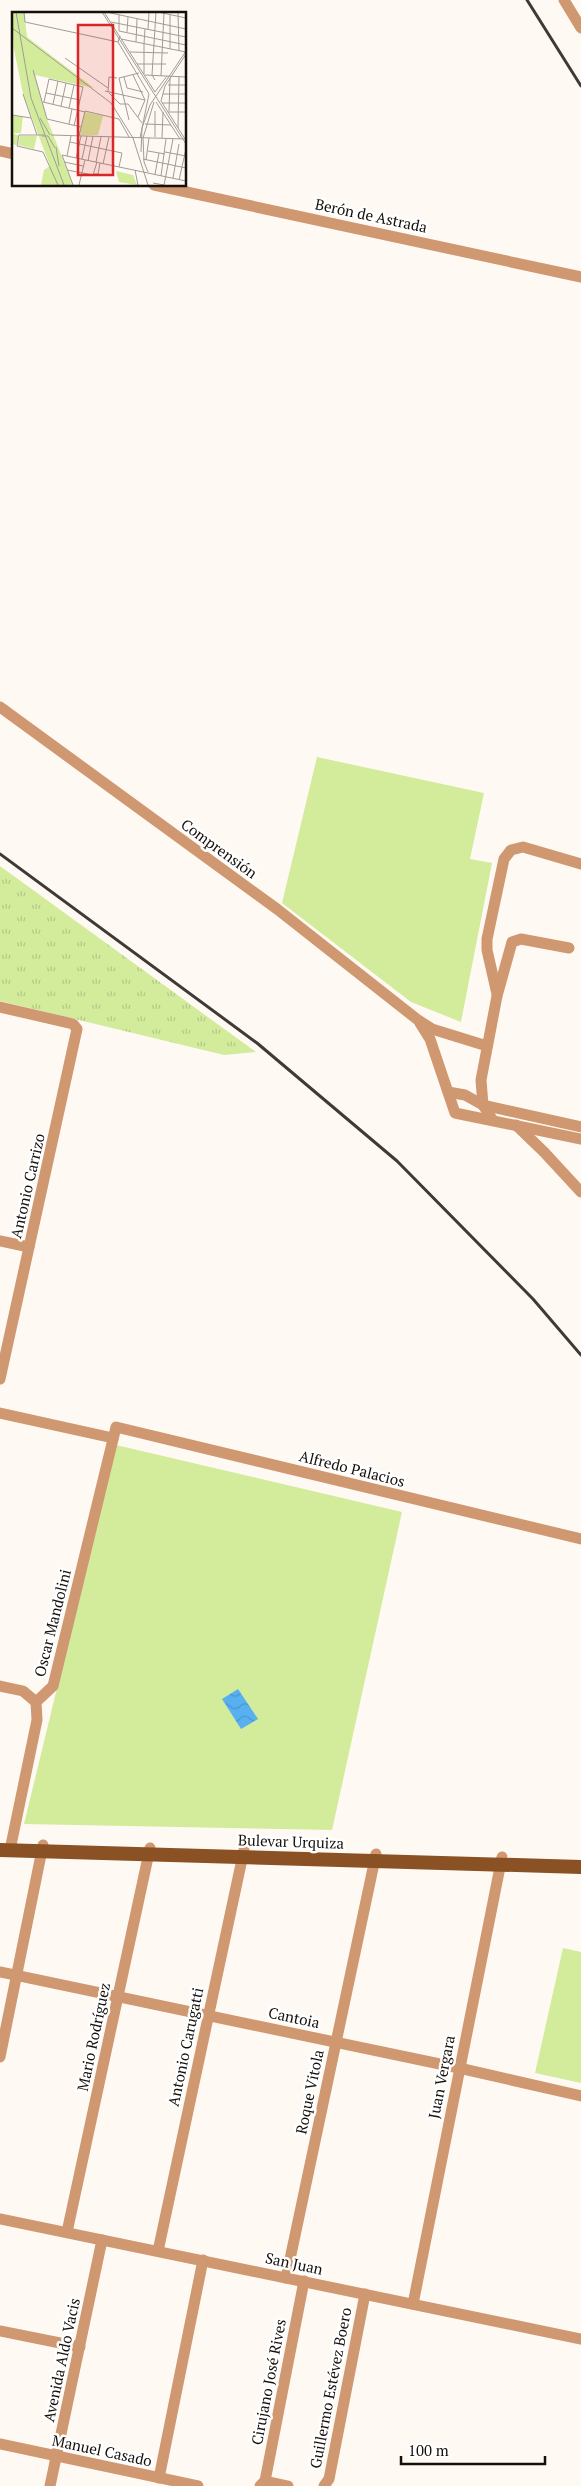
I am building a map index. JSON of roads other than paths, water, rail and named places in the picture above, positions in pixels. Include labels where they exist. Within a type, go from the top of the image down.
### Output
[{"type":"main road","name":"Bulevar Urquiza","points":[[5,1847],[501,1861],[581,1859]]},
{"type":"main road","name":"Bulevar Urquiza","points":[[501,1861],[581,1868]]},
{"type":"street","points":[[564,0],[581,28]]},
{"type":"street","name":"Berón de Astrada","points":[[159,186],[581,277]]},
{"type":"street","name":"Comprensión","points":[[0,707],[277,909],[418,1020],[432,1029],[487,1046]]},
{"type":"street","points":[[497,996],[487,950],[504,859],[511,850],[523,847],[581,864]]},
{"type":"street","points":[[569,948],[521,939],[512,942],[497,996],[480,1080],[483,1105],[492,1120],[581,1139]]},
{"type":"street","name":"Antonio Carrizo","points":[[0,1007],[73,1024],[77,1029],[0,1379]]},
{"type":"street","name":"Comprensión","points":[[418,1020],[430,1039],[455,1113],[492,1120]]},
{"type":"street","points":[[448,1092],[465,1094],[483,1105],[581,1126]]},
{"type":"street","points":[[515,1124],[581,1192]]},
{"type":"street","points":[[0,1241],[29,1247]]},
{"type":"street","name":"Alfredo Palacios","points":[[0,1413],[114,1432],[581,1540]]},
{"type":"street","name":"Oscar Mandolini","points":[[36,1702],[53,1686],[114,1432]]},
{"type":"street","points":[[0,1686],[23,1691],[36,1702],[37,1720],[5,1847]]},
{"type":"street","points":[[0,2057],[42,1848]]},
{"type":"street","name":"Mario Rodríguez","points":[[67,2232],[149,1851]]},
{"type":"street","name":"Antonio Carugatti","points":[[158,2251],[243,1854]]},
{"type":"street","name":"Roque Vitola","points":[[286,2278],[375,1858]]},
{"type":"street","name":"Juan Vergara","points":[[413,2304],[501,1861]]},
{"type":"street","name":"Cantoia","points":[[0,1972],[460,2068],[581,2096]]},
{"type":"street","name":"San Juan","points":[[0,2220],[67,2232],[581,2338]]},
{"type":"street","name":"Avenida Aldo Vacis","points":[[50,2486],[102,2240]]},
{"type":"street","points":[[159,2478],[203,2260]]},
{"type":"street","name":"Cirujano José Rives","points":[[262,2484],[304,2281]]},
{"type":"street","name":"Guillermo Estévez Boero","points":[[324,2486],[329,2479],[365,2294]]},
{"type":"street","points":[[0,2330],[80,2347]]},
{"type":"street","name":"Manuel Casado","points":[[0,2444],[198,2486]]},
{"type":"street","points":[[262,2484],[288,2486]]},
{"type":"water","points":[[238,1689],[258,1719],[241,1729],[222,1699]]},
{"type":"railway","points":[[527,0],[581,86]]},
{"type":"railway","points":[[0,854],[257,1043],[397,1161],[533,1299],[581,1355]]}]
